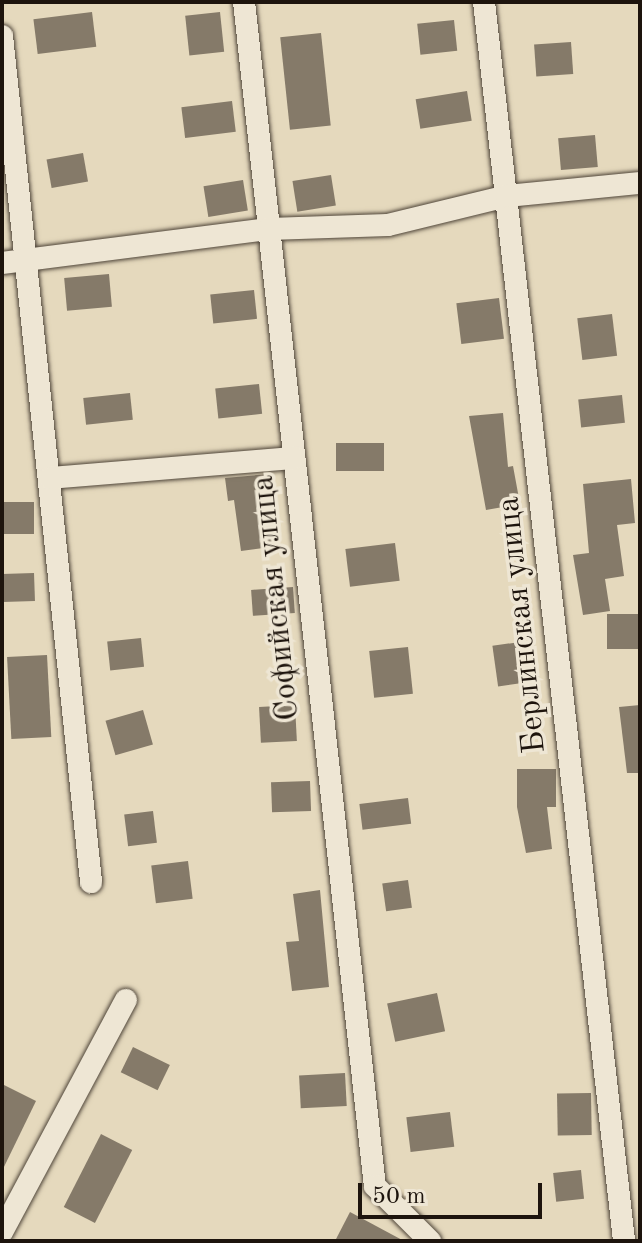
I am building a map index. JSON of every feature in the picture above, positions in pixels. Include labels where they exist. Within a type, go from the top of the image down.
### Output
[{"type":"street","name":"Софийская улица","points":[[244,2],[375,1186],[419,1237]]},
{"type":"street","name":"Берлинская улица","points":[[484,2],[624,1241]]},
{"type":"street","points":[[2,36],[91,882]]},
{"type":"street","points":[[2,263],[269,229],[388,225],[507,196],[640,183]]},
{"type":"street","points":[[50,478],[294,458]]},
{"type":"street","points":[[2,1232],[126,1000]]},
{"type":"building","points":[[92,12],[96,47],[38,54],[33,19]]},
{"type":"building","points":[[220,12],[224,52],[189,55],[185,16]]},
{"type":"building","points":[[454,20],[457,51],[420,55],[417,24]]},
{"type":"building","points":[[321,33],[331,125],[290,130],[280,37]]},
{"type":"building","points":[[571,42],[573,74],[536,77],[534,45]]},
{"type":"building","points":[[467,91],[472,121],[420,129],[416,99]]},
{"type":"building","points":[[232,101],[236,132],[185,138],[181,107]]},
{"type":"building","points":[[595,135],[598,167],[561,170],[558,138]]},
{"type":"building","points":[[83,153],[88,182],[52,188],[47,159]]},
{"type":"building","points":[[331,175],[336,206],[297,212],[292,181]]},
{"type":"building","points":[[243,180],[248,211],[208,217],[203,186]]},
{"type":"building","points":[[109,274],[112,307],[67,311],[64,278]]},
{"type":"building","points":[[254,290],[257,319],[213,323],[210,295]]},
{"type":"building","points":[[499,298],[504,339],[461,344],[456,303]]},
{"type":"building","points":[[612,314],[617,356],[582,360],[577,318]]},
{"type":"building","points":[[259,384],[262,414],[218,418],[215,389]]},
{"type":"building","points":[[130,393],[133,420],[86,425],[83,398]]},
{"type":"building","points":[[622,395],[625,423],[581,427],[578,400]]},
{"type":"building","points":[[503,413],[508,467],[513,466],[520,504],[486,510],[469,416]]},
{"type":"building","points":[[336,443],[384,443],[384,471],[336,471]]},
{"type":"building","points":[[269,474],[278,546],[241,551],[234,500],[228,501],[225,478]]},
{"type":"building","points":[[631,479],[635,523],[617,525],[624,576],[605,579],[610,611],[583,615],[573,555],[589,553],[583,484]]},
{"type":"building","points":[[2,502],[34,502],[34,534],[2,534]]},
{"type":"building","points":[[395,543],[400,581],[350,587],[345,549]]},
{"type":"building","points":[[34,573],[35,601],[3,602],[2,574]]},
{"type":"building","points":[[293,587],[295,613],[253,616],[251,590]]},
{"type":"building","points":[[607,614],[640,614],[640,649],[607,649]]},
{"type":"building","points":[[141,638],[144,667],[110,670],[107,642]]},
{"type":"building","points":[[534,640],[540,681],[498,686],[492,646]]},
{"type":"building","points":[[408,647],[413,694],[374,698],[369,651]]},
{"type":"building","points":[[47,655],[51,737],[11,739],[7,657]]},
{"type":"building","points":[[295,705],[297,741],[261,743],[259,707]]},
{"type":"building","points":[[640,705],[640,773],[627,773],[619,707]]},
{"type":"building","points":[[143,710],[153,745],[115,755],[106,721]]},
{"type":"building","points":[[517,769],[556,769],[556,807],[547,807],[552,849],[526,853],[517,807]]},
{"type":"building","points":[[310,781],[311,811],[272,812],[271,782]]},
{"type":"building","points":[[408,798],[411,824],[363,830],[359,804]]},
{"type":"building","points":[[153,811],[157,843],[128,846],[124,815]]},
{"type":"building","points":[[188,861],[193,899],[156,903],[151,866]]},
{"type":"building","points":[[408,880],[412,908],[386,911],[382,884]]},
{"type":"building","points":[[320,890],[329,987],[292,991],[286,942],[299,941],[293,894]]},
{"type":"building","points":[[437,993],[445,1031],[395,1042],[387,1004]]},
{"type":"building","points":[[133,1047],[170,1065],[158,1090],[121,1072]]},
{"type":"building","points":[[345,1073],[347,1106],[301,1108],[299,1075]]},
{"type":"building","points":[[2,1084],[36,1101],[2,1171]]},
{"type":"building","points":[[591,1093],[592,1135],[558,1136],[557,1094]]},
{"type":"building","points":[[450,1112],[454,1147],[411,1152],[406,1117]]},
{"type":"building","points":[[101,1134],[132,1150],[95,1223],[64,1207]]},
{"type":"building","points":[[581,1170],[584,1199],[556,1202],[553,1173]]},
{"type":"building","points":[[350,1212],[404,1241],[335,1241]]}]
